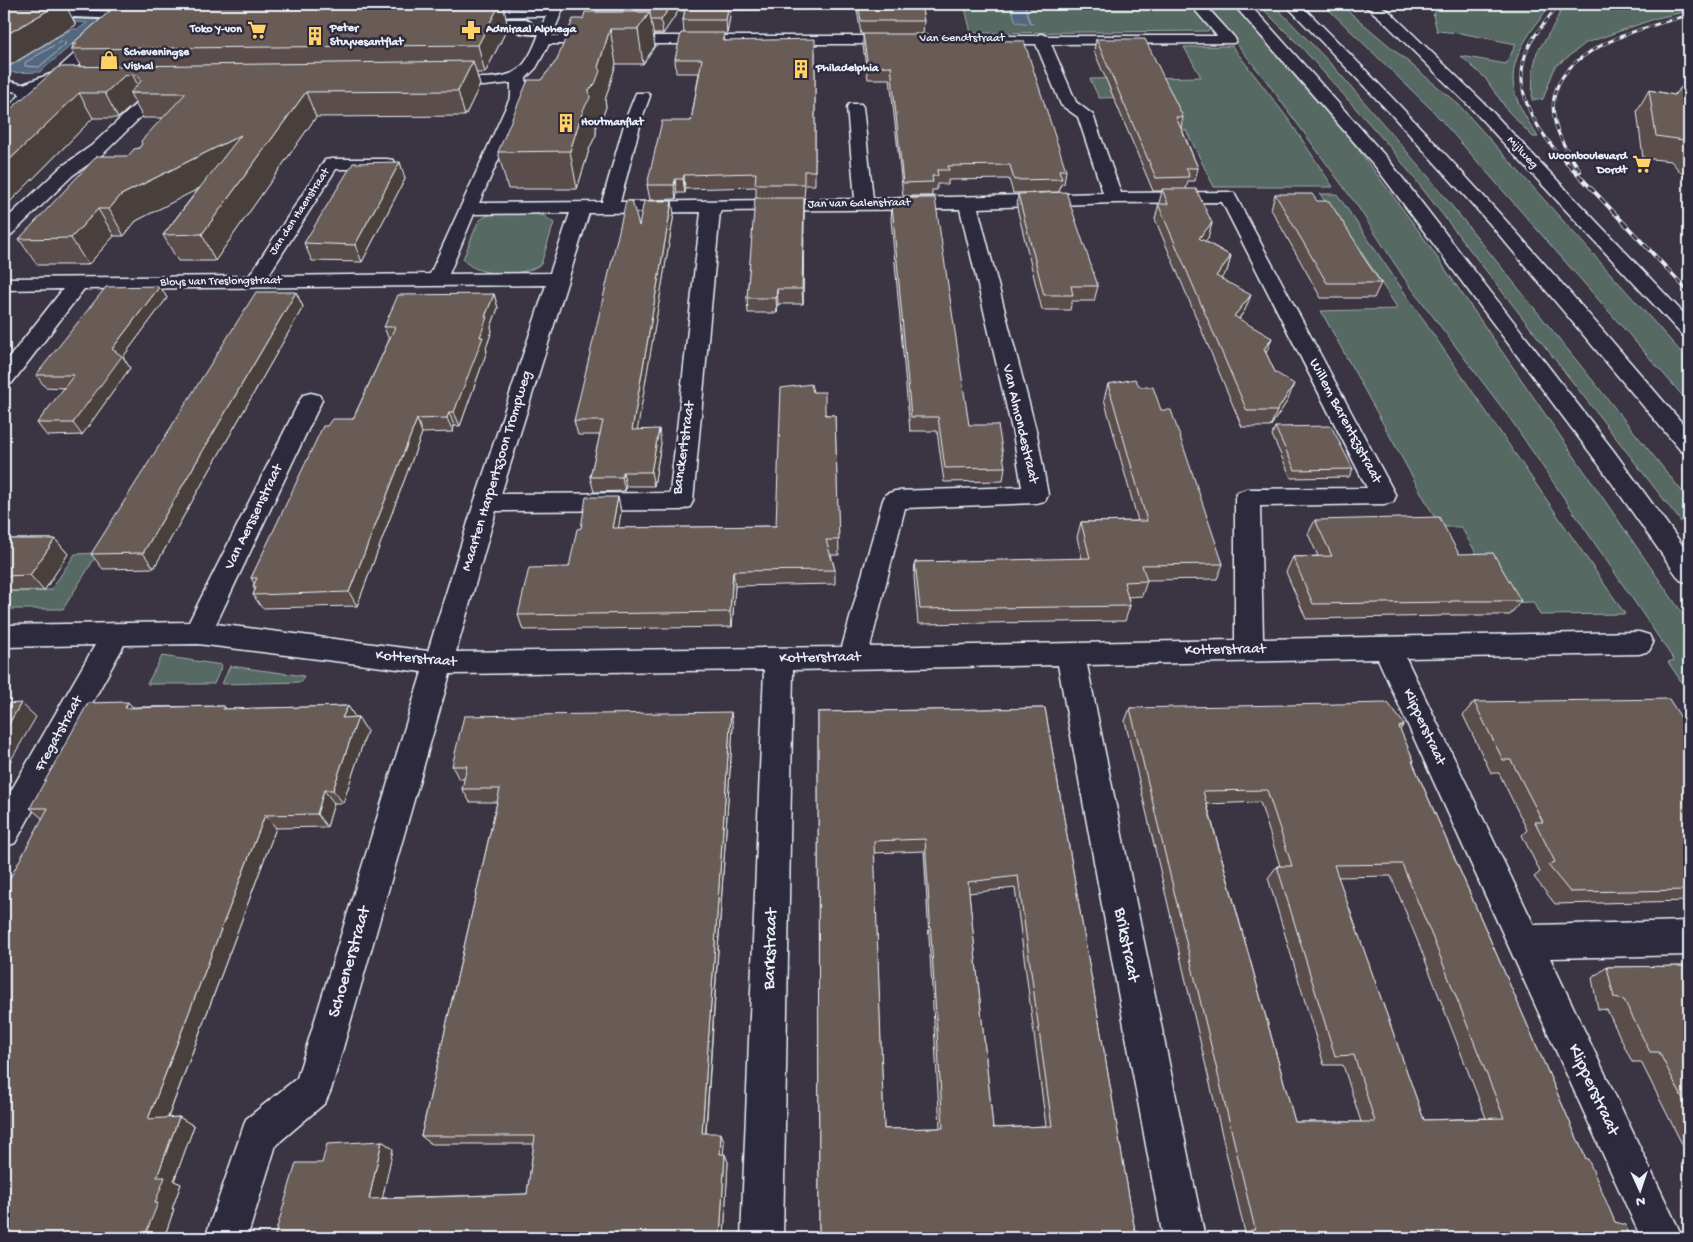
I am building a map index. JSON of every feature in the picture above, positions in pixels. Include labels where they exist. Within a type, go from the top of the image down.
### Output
[{"type":"main road","name":"Van Gendtstraat","points":[[545,35],[1229,40],[1197,4]]},
{"type":"main road","points":[[1240,4],[1260,23],[1381,162],[1605,456],[1689,572]]},
{"type":"main road","points":[[1292,4],[1349,60],[1474,194],[1553,284],[1689,446]]},
{"type":"main road","points":[[1370,4],[1376,4]]},
{"type":"main road","name":"Mijlweg","points":[[1370,4],[1406,35],[1475,103],[1689,331]]},
{"type":"main road","points":[[425,82],[493,81],[518,77],[526,72],[557,8],[449,13]]},
{"type":"main road","points":[[24,89],[58,76],[115,26],[129,21],[148,10]]},
{"type":"main road","points":[[1041,38],[1069,105],[1085,116],[1114,198]]},
{"type":"main road","points":[[518,77],[519,96],[437,280],[558,279]]},
{"type":"main road","points":[[4,86],[24,89],[69,85]]},
{"type":"main road","points":[[4,120],[27,99],[28,96],[24,89]]},
{"type":"main road","points":[[610,207],[634,118],[642,96]]},
{"type":"main road","points":[[4,231],[67,171],[97,150],[144,105]]},
{"type":"main road","points":[[855,107],[864,204]]},
{"type":"main road","name":"Jan den Haenstraat","points":[[255,281],[331,164],[387,164]]},
{"type":"main road","points":[[67,171],[96,170]]},
{"type":"main road","name":"Jan van Galenstraat","points":[[581,208],[968,203],[1114,198],[1228,198]]},
{"type":"main road","name":"Willem Barentszstraat","points":[[1228,198],[1384,496],[1248,498],[1249,650]]},
{"type":"main road","name":"Van Almondestraat","points":[[853,658],[895,500],[1036,495],[1025,434],[968,203]]},
{"type":"main road","name":"Banckertstraat","points":[[486,503],[680,501],[711,206]]},
{"type":"main road","points":[[467,209],[581,208]]},
{"type":"main road","name":"Maarten Harpertszoon Trompweg","points":[[438,663],[486,503],[581,208]]},
{"type":"main road","name":"Bloys van Treslongstraat","points":[[4,284],[437,280]]},
{"type":"main road","points":[[4,378],[79,283]]},
{"type":"main road","name":"Van Aerssenstraat","points":[[198,634],[310,400]]},
{"type":"main road","name":"Fregatstraat","points":[[4,833],[116,634]]},
{"type":"main road","name":"Kotterstraat","points":[[4,636],[198,634],[438,663],[853,658],[1639,643]]},
{"type":"main road","name":"Klipperstraat","points":[[1387,648],[1662,1238]]},
{"type":"main road","name":"Brikstraat","points":[[1070,653],[1184,1238]]},
{"type":"main road","name":"Barkstraat","points":[[762,1238],[779,659]]},
{"type":"main road","name":"Schoenerstraat","points":[[226,1238],[260,1133],[312,1090],[438,663]]},
{"type":"main road","points":[[1524,942],[1689,938]]},
{"type":"street","points":[[28,25],[35,25],[43,20],[59,20],[69,13],[129,21]]},
{"type":"street","points":[[463,23],[524,22],[520,29],[545,35]]},
{"type":"green space","points":[[634,4],[929,4],[930,8],[631,12]]},
{"type":"green space","points":[[964,4],[1010,4],[1016,22],[1029,22],[1024,4],[1192,4],[1214,26],[1208,31],[971,33]]},
{"type":"green space","points":[[1202,4],[1236,4],[1346,133],[1421,234],[1689,623],[1689,693],[1668,662],[1674,660],[1509,417],[1404,278],[1358,207],[1267,82],[1229,34]]},
{"type":"green space","points":[[1258,4],[1273,4],[1334,67],[1427,175],[1689,500],[1689,532],[1390,147],[1302,48]]},
{"type":"green space","points":[[1323,4],[1340,4],[1459,105],[1689,361],[1689,403],[1434,112]]},
{"type":"green space","points":[[1493,4],[1551,4],[1524,43],[1515,65],[1513,76],[1518,101],[1538,137],[1533,137],[1508,111],[1485,78],[1461,56],[1506,64],[1516,44],[1460,33],[1437,31],[1433,15],[1436,11],[1443,8]]},
{"type":"green space","points":[[1563,4],[1683,4],[1689,8],[1689,11],[1657,18],[1586,43],[1555,67],[1543,99],[1532,100],[1533,71],[1537,52],[1555,24]]},
{"type":"green space","points":[[1232,46],[1289,120],[1333,187],[1214,187],[1186,130],[1180,130],[1141,97],[1099,98],[1090,79],[1201,77],[1184,47]]},
{"type":"green space","points":[[1320,194],[1337,194],[1625,614],[1540,615],[1533,602],[1505,603],[1461,527],[1440,527],[1321,311],[1398,309],[1334,209],[1330,208]]},
{"type":"green space","points":[[502,212],[530,212],[544,216],[554,223],[541,264],[524,271],[501,274],[478,270],[463,259],[478,222],[483,218]]},
{"type":"green space","points":[[98,553],[63,609],[4,609],[4,598],[8,591],[51,590],[75,554]]},
{"type":"green space","points":[[162,656],[222,665],[214,684],[147,684]]},
{"type":"green space","points":[[230,666],[304,676],[301,682],[222,684]]},
{"type":"water","points":[[1010,4],[1024,4],[1030,22],[1033,24],[1016,22]]},
{"type":"water","points":[[75,17],[103,18],[40,72],[4,73],[4,70],[72,29],[78,29],[87,23],[65,21]]},
{"type":"building","points":[[27,4],[59,4],[4,36],[4,5],[22,6]]},
{"type":"building","points":[[118,4],[500,4],[478,45],[71,49],[77,44],[72,44]]},
{"type":"building","points":[[600,4],[672,4],[661,20],[651,20],[650,12],[597,12]]},
{"type":"building","points":[[686,4],[729,4],[726,20],[683,20]]},
{"type":"building","points":[[858,4],[921,4],[924,21],[861,21]]},
{"type":"building","points":[[585,12],[650,12],[638,29],[610,29],[598,67],[600,71],[595,84],[589,90],[590,98],[583,110],[570,151],[498,152],[528,80],[541,80],[557,60],[573,19],[583,19]]},
{"type":"building","points":[[681,33],[724,33],[723,41],[815,39],[815,171],[804,171],[804,184],[755,184],[756,173],[684,175],[683,179],[675,179],[674,185],[647,185],[662,121],[691,121],[702,59],[675,59]]},
{"type":"building","points":[[863,34],[925,34],[926,40],[1024,41],[1066,170],[1059,170],[1062,179],[1014,180],[1010,165],[948,166],[949,170],[937,170],[938,176],[932,176],[933,182],[903,183],[891,66],[868,67]]},
{"type":"building","points":[[1096,39],[1145,39],[1183,117],[1176,117],[1198,168],[1186,168],[1189,177],[1156,178]]},
{"type":"building","points":[[473,61],[458,91],[306,92],[202,234],[163,235],[241,135],[121,195],[109,209],[98,209],[71,238],[19,239],[97,156],[128,156],[134,149],[139,148],[142,144],[141,141],[186,93],[130,93],[141,81],[139,76],[132,74],[124,76],[105,93],[79,93],[4,165],[4,115],[58,67]]},
{"type":"building","points":[[1689,79],[1689,145],[1684,140],[1656,136],[1649,90],[1674,95]]},
{"type":"building","points":[[400,162],[355,245],[304,243],[353,163]]},
{"type":"building","points":[[1162,189],[1196,189],[1212,223],[1199,238],[1231,256],[1216,276],[1251,295],[1234,316],[1272,338],[1264,349],[1275,372],[1294,384],[1277,411],[1247,411],[1158,204],[1168,204]]},
{"type":"building","points":[[1066,192],[1098,286],[1071,286],[1073,295],[1044,295],[1018,194]]},
{"type":"building","points":[[1275,194],[1312,194],[1317,201],[1329,201],[1381,283],[1327,283]]},
{"type":"building","points":[[755,198],[804,198],[802,289],[777,289],[776,298],[747,298]]},
{"type":"building","points":[[905,198],[935,198],[969,425],[998,425],[1005,467],[945,468],[938,417],[911,417],[892,205],[905,204]]},
{"type":"building","points":[[626,201],[632,201],[639,226],[644,201],[672,201],[632,430],[659,429],[651,472],[623,472],[622,477],[590,477],[603,421],[574,421]]},
{"type":"building","points":[[160,286],[112,349],[122,356],[73,423],[37,423],[74,375],[36,375],[106,287]]},
{"type":"building","points":[[256,292],[296,292],[143,553],[91,554]]},
{"type":"building","points":[[494,294],[485,317],[487,317],[480,337],[483,337],[454,412],[449,412],[447,418],[417,419],[349,592],[253,595],[256,587],[253,587],[257,578],[251,578],[323,426],[327,426],[332,419],[353,419],[395,327],[384,327],[398,295]]},
{"type":"building","points":[[1135,379],[1140,387],[1153,387],[1161,410],[1171,410],[1223,564],[1142,565],[1147,581],[1124,582],[1130,606],[920,609],[915,562],[1090,558],[1081,522],[1147,521],[1108,384]]},
{"type":"building","points":[[811,384],[813,392],[825,392],[825,415],[835,415],[839,540],[826,540],[835,570],[733,571],[730,612],[518,615],[529,568],[569,567],[577,529],[581,528],[586,497],[618,497],[612,528],[776,526],[781,388]]},
{"type":"building","points":[[1331,426],[1353,469],[1295,470],[1275,427]]},
{"type":"building","points":[[1439,517],[1459,554],[1493,553],[1521,601],[1313,604],[1293,557],[1332,556],[1315,520]]},
{"type":"building","points":[[4,539],[55,539],[30,575],[4,576]]},
{"type":"building","points":[[1669,699],[1689,730],[1689,890],[1570,892],[1548,865],[1555,862],[1535,822],[1543,822],[1511,760],[1503,760],[1474,702]]},
{"type":"building","points":[[128,702],[125,708],[224,706],[223,709],[348,706],[342,718],[358,717],[333,790],[324,790],[317,814],[265,815],[148,1119],[179,1117],[157,1177],[165,1177],[155,1203],[158,1203],[144,1238],[4,1238],[4,889],[48,808],[30,808],[88,703]]},
{"type":"building","points":[[21,703],[4,732],[4,704]]},
{"type":"building","points":[[1388,703],[1404,724],[1399,727],[1414,761],[1412,761],[1586,1159],[1588,1159],[1615,1222],[1626,1225],[1628,1238],[1249,1238],[1246,1232],[1255,1229],[1130,708]],"holes":[[[1267,790],[1292,866],[1277,866],[1335,1056],[1354,1055],[1375,1122],[1295,1122],[1203,791]],[[1402,864],[1432,936],[1504,1118],[1424,1120],[1334,865]]]},
{"type":"building","points":[[1045,708],[1135,1231],[1144,1234],[1144,1238],[819,1238],[818,712]],"holes":[[[925,839],[943,1128],[884,1129],[874,841]],[[1018,876],[1052,1126],[993,1128],[968,882]]]},
{"type":"building","points":[[731,712],[702,1133],[721,1133],[720,1154],[725,1154],[720,1238],[274,1238],[296,1163],[322,1163],[327,1144],[382,1141],[369,1199],[527,1194],[535,1136],[421,1136],[500,789],[462,789],[467,766],[452,766],[464,716]]},
{"type":"building","points":[[1689,966],[1689,1111],[1659,1052],[1650,1052],[1624,1000],[1614,998],[1607,967]]},
{"type":"railway","points":[[1557,152],[1532,116],[1523,90],[1522,76],[1523,62],[1531,42],[1559,4]]},
{"type":"railway","points":[[1568,152],[1555,121],[1555,95],[1565,73],[1584,56],[1608,42],[1635,31],[1689,15]]},
{"type":"railway","points":[[1556,151],[1689,292]]},
{"type":"railway","points":[[1567,151],[1580,171]]},
{"type":"place","name":"Toko Y-von","points":[[257,30]]},
{"type":"place","name":"Admiraal Alphega","points":[[471,30]]},
{"type":"place","name":"Peter Stuyvesantflat","points":[[315,36]]},
{"type":"place","name":"Scheveningse Vishal","points":[[109,60]]},
{"type":"place","name":"Philadelphia","points":[[801,69]]},
{"type":"place","name":"Houtmanflat","points":[[566,123]]},
{"type":"place","name":"Woonboulevard Dordt","points":[[1642,164]]}]
